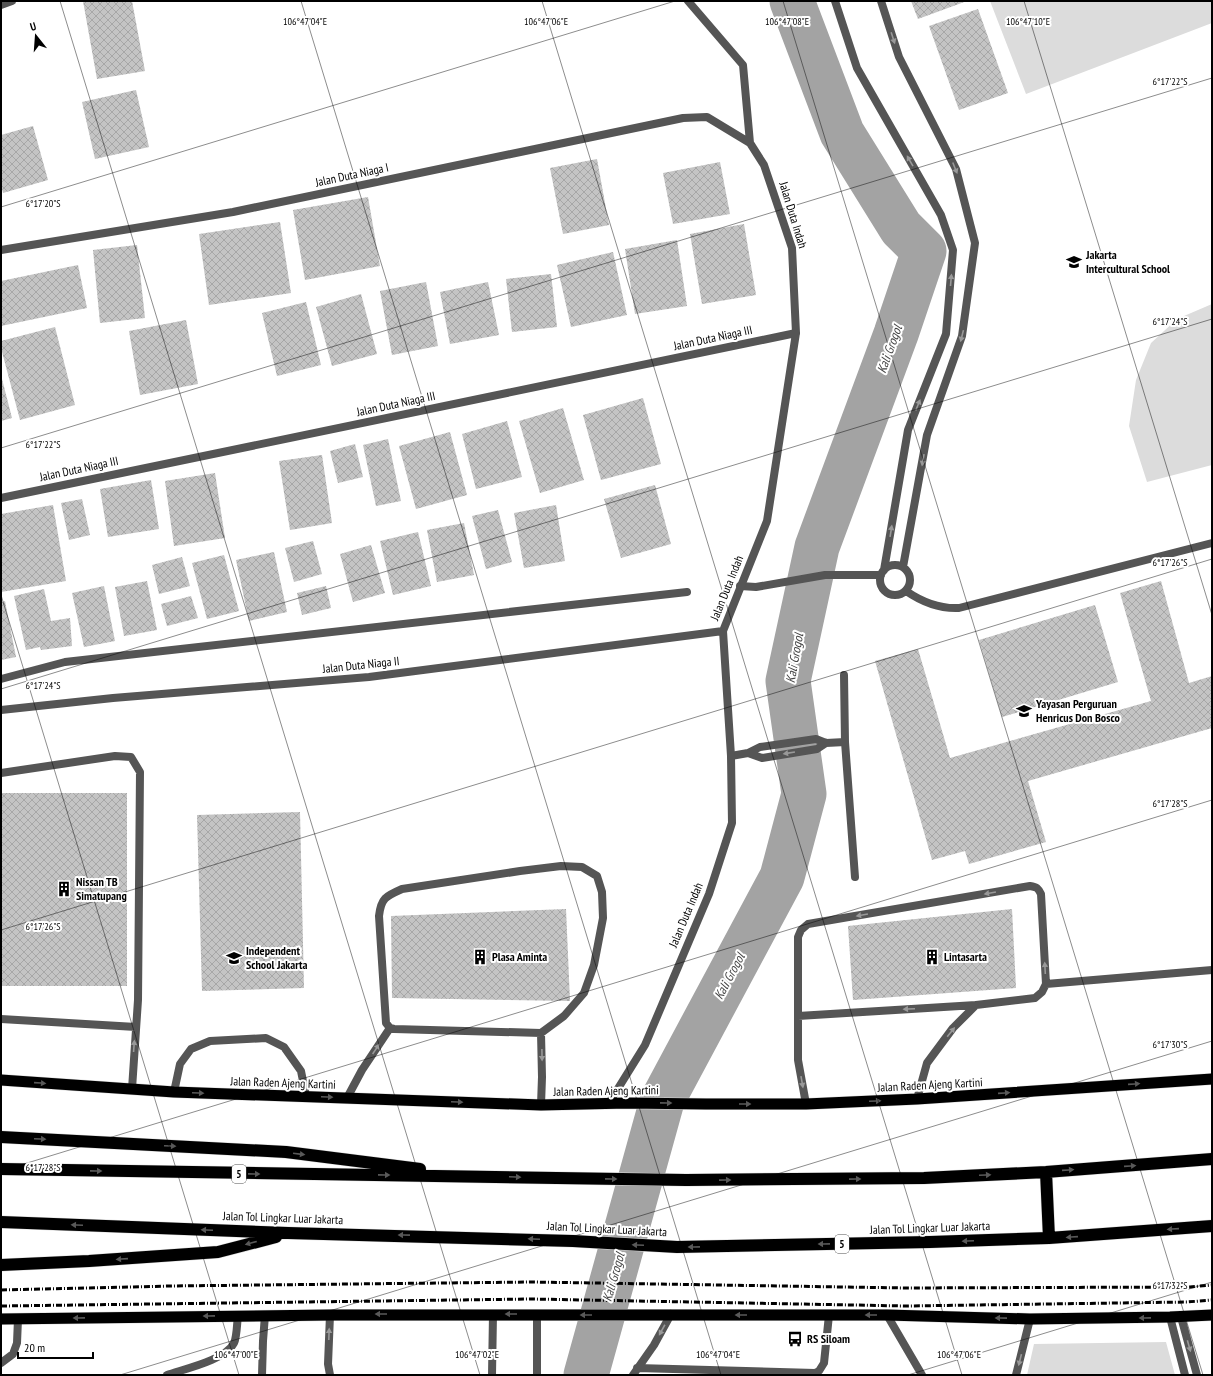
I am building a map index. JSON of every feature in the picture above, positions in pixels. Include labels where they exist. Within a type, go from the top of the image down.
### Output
[{"type":"highway","name":"Jalan Raden Ajeng Kartini","points":[[1,1080],[174,1092],[541,1105],[609,1103],[806,1104],[918,1099],[1212,1079]]},
{"type":"highway","points":[[1,1137],[286,1152],[476,1176]]},
{"type":"highway","name":"5","points":[[1,1169],[686,1180],[924,1178],[1046,1172],[1212,1159]]},
{"type":"highway","points":[[1046,1172],[1049,1238]]},
{"type":"highway","name":"Jalan Tol Lingkar Luar Jakarta","points":[[1,1222],[288,1233],[573,1241],[677,1247],[1049,1238],[1212,1226]]},
{"type":"highway","points":[[1,1265],[89,1261],[218,1252],[288,1233]]},
{"type":"highway","points":[[1,1319],[330,1314],[887,1315],[1030,1319],[1212,1315]]},
{"type":"street","points":[[1,5],[12,1]]},
{"type":"street","points":[[688,1],[742,66],[750,143]]},
{"type":"street","points":[[740,586],[756,587],[825,575],[883,572],[890,566],[897,565],[903,567],[908,572],[911,579],[910,586],[900,595],[893,596],[882,589],[880,582],[883,572],[908,430],[946,334],[953,250],[941,215],[857,68],[835,1]]},
{"type":"street","points":[[881,1],[899,57],[956,169],[975,243],[962,336],[927,435],[903,567]]},
{"type":"street","name":"Jalan Duta Niaga I","points":[[1,250],[234,212],[683,118],[707,118]]},
{"type":"street","name":"Jalan Duta Indah","points":[[609,1103],[645,1045],[709,894],[732,823],[731,756],[723,631],[767,521],[796,334],[792,248],[764,165],[750,143],[707,118]]},
{"type":"street","name":"Jalan Duta Niaga III","points":[[1,498],[796,334]]},
{"type":"street","points":[[906,591],[920,600],[940,607],[959,608],[1212,543]]},
{"type":"street","points":[[1,679],[66,662],[687,592]]},
{"type":"street","name":"Jalan Duta Niaga II","points":[[1,710],[113,698],[369,677],[723,631]]},
{"type":"street","points":[[844,675],[845,742],[855,877]]},
{"type":"street","points":[[731,756],[748,753],[760,747],[816,738],[826,743],[845,742]]},
{"type":"street","points":[[748,753],[762,758],[817,749],[826,743]]},
{"type":"street","points":[[1,773],[116,756],[131,757],[140,772],[138,1000],[132,1089]]},
{"type":"street","points":[[561,866],[582,867],[597,876],[602,892],[603,918],[594,965],[584,993],[564,1016],[542,1033],[390,1028],[385,1021],[379,916],[380,905],[387,896],[402,888],[561,866]]},
{"type":"street","points":[[798,1016],[976,1006],[1035,998],[1042,992],[1046,984],[1041,894],[1036,887],[1030,886],[808,924],[801,930],[798,937],[798,1016],[798,1060],[806,1104]]},
{"type":"street","points":[[1046,984],[1212,970]]},
{"type":"street","points":[[918,1099],[927,1063],[953,1028],[976,1006]]},
{"type":"street","points":[[1,1019],[136,1027]]},
{"type":"street","points":[[347,1098],[362,1070],[390,1028]]},
{"type":"street","points":[[541,1105],[542,1033]]},
{"type":"street","points":[[174,1092],[180,1064],[191,1049],[210,1041],[266,1038],[284,1047],[301,1071],[306,1096]]},
{"type":"street","points":[[330,1314],[328,1364],[330,1375]]},
{"type":"street","points":[[492,1375],[493,1314]]},
{"type":"street","points":[[537,1314],[537,1375]]},
{"type":"street","points":[[635,1372],[654,1345],[671,1314]]},
{"type":"street","points":[[167,1375],[212,1359],[226,1352],[234,1343],[238,1315]]},
{"type":"street","points":[[262,1375],[265,1315]]},
{"type":"street","points":[[635,1372],[815,1373],[819,1371],[824,1363],[829,1315]]},
{"type":"street","points":[[887,1315],[922,1375]]},
{"type":"street","points":[[1175,1317],[1185,1375]]},
{"type":"street","points":[[1175,1317],[1197,1375]]},
{"type":"street","points":[[1,1363],[13,1354],[17,1343],[18,1319]]},
{"type":"street","points":[[1016,1375],[1030,1319]]},
{"type":"shaded area","points":[[990,1],[1212,1],[1212,23],[1026,94]]},
{"type":"shaded area","points":[[1212,304],[1212,465],[1147,482],[1129,426],[1136,380],[1151,343],[1177,319]]},
{"type":"shaded area","points":[[1166,1342],[1175,1375],[1027,1375],[1034,1344]]},
{"type":"building","points":[[83,1],[132,1],[145,71],[97,79]]},
{"type":"building","points":[[911,1],[967,1],[918,19]]},
{"type":"building","points":[[978,9],[1008,93],[959,110],[929,26]]},
{"type":"building","points":[[136,90],[149,147],[95,159],[82,102]]},
{"type":"building","points":[[33,126],[48,180],[3,193],[1,185],[1,135]]},
{"type":"building","points":[[597,159],[609,225],[563,234],[550,168]]},
{"type":"building","points":[[720,162],[730,214],[673,224],[663,173]]},
{"type":"building","points":[[368,197],[380,266],[305,280],[293,210]]},
{"type":"building","points":[[280,222],[291,293],[209,305],[199,234]]},
{"type":"building","points":[[744,224],[756,295],[702,304],[690,234]]},
{"type":"building","points":[[677,240],[687,306],[635,314],[625,249]]},
{"type":"building","points":[[137,245],[145,318],[100,323],[93,250]]},
{"type":"building","points":[[613,252],[627,315],[571,327],[557,265]]},
{"type":"building","points":[[78,265],[87,308],[1,326],[1,281]]},
{"type":"building","points":[[551,274],[557,327],[512,332],[506,279]]},
{"type":"building","points":[[426,282],[438,346],[392,355],[380,291]]},
{"type":"building","points":[[488,282],[499,335],[450,344],[440,292]]},
{"type":"building","points":[[361,294],[377,354],[332,366],[316,307]]},
{"type":"building","points":[[306,302],[321,365],[277,376],[262,313]]},
{"type":"building","points":[[186,320],[198,384],[140,395],[129,331]]},
{"type":"building","points":[[55,327],[75,405],[20,420],[1,348],[1,341]]},
{"type":"building","points":[[1,375],[12,418],[1,421]]},
{"type":"building","points":[[643,398],[661,464],[601,480],[583,415]]},
{"type":"building","points":[[563,408],[584,480],[540,493],[519,421]]},
{"type":"building","points":[[507,421],[522,477],[476,489],[462,434]]},
{"type":"building","points":[[450,432],[467,495],[416,509],[399,446]]},
{"type":"building","points":[[388,439],[401,501],[376,506],[363,445]]},
{"type":"building","points":[[355,444],[363,477],[338,483],[330,451]]},
{"type":"building","points":[[322,455],[332,523],[290,530],[279,461]]},
{"type":"building","points":[[215,473],[225,538],[174,546],[165,481]]},
{"type":"building","points":[[151,480],[159,529],[108,537],[100,489]]},
{"type":"building","points":[[655,485],[671,544],[621,558],[604,499]]},
{"type":"building","points":[[82,499],[90,535],[69,540],[61,503]]},
{"type":"building","points":[[53,505],[66,581],[1,592],[1,514]]},
{"type":"building","points":[[556,505],[565,561],[524,568],[514,513]]},
{"type":"building","points":[[498,510],[512,562],[486,569],[472,516]]},
{"type":"building","points":[[464,523],[474,575],[437,582],[427,530]]},
{"type":"building","points":[[418,532],[431,586],[393,595],[380,541]]},
{"type":"building","points":[[313,541],[322,574],[294,582],[285,548]]},
{"type":"building","points":[[371,545],[385,593],[353,602],[340,554]]},
{"type":"building","points":[[274,552],[287,612],[249,621],[236,560]]},
{"type":"building","points":[[224,555],[239,611],[207,619],[192,563]]},
{"type":"building","points":[[182,557],[190,586],[159,594],[152,565]]},
{"type":"building","points":[[147,581],[157,630],[124,636],[115,587]]},
{"type":"building","name":"Yayasan Perguruan Henricus Don Bosco","points":[[1161,581],[1189,683],[1212,676],[1212,728],[1028,781],[1046,842],[969,864],[965,851],[932,860],[875,661],[918,649],[950,758],[1151,701],[1120,593]]},
{"type":"building","points":[[104,586],[115,641],[84,647],[72,593]]},
{"type":"building","points":[[326,586],[331,608],[302,615],[297,593]]},
{"type":"building","points":[[44,589],[51,621],[70,618],[72,646],[41,650],[40,647],[26,650],[14,596]]},
{"type":"building","points":[[191,596],[198,618],[167,626],[161,604]]},
{"type":"building","points":[[5,601],[16,657],[1,660],[1,602]]},
{"type":"building","name":"Yayasan Perguruan Henricus Don Bosco","points":[[1095,605],[1118,682],[1002,717],[979,640]]},
{"type":"building","name":"Nissan TB Simatupang","points":[[1,793],[127,793],[127,986],[1,986]]},
{"type":"building","points":[[300,812],[304,988],[202,991],[197,815]]},
{"type":"building","name":"Plasa Aminta","points":[[566,909],[570,1001],[392,998],[391,916]]},
{"type":"building","name":"Lintasarta","points":[[1012,909],[1016,988],[853,1000],[848,926]]},
{"type":"waterway","name":"Kali Grogol","points":[[586,1375],[662,1101],[782,877],[804,794],[788,681],[817,547],[896,334],[924,251],[901,228],[842,133],[792,1]]},
{"type":"railway","points":[[1,1290],[171,1286],[532,1282],[906,1288],[1190,1287],[1212,1285]]},
{"type":"railway","points":[[1,1306],[531,1299],[906,1306],[1187,1302],[1212,1300]]},
{"type":"place","name":"Jakarta Intercultural School","points":[[1074,262]]},
{"type":"place","name":"Yayasan Perguruan Henricus Don Bosco","points":[[1024,711]]},
{"type":"place","name":"Nissan TB Simatupang","points":[[64,889]]},
{"type":"place","name":"Plasa Aminta","points":[[480,957]]},
{"type":"place","name":"Lintasarta","points":[[932,957]]},
{"type":"place","name":"Independent School Jakarta","points":[[234,958]]},
{"type":"place","name":"RS Siloam","points":[[795,1339]]}]
